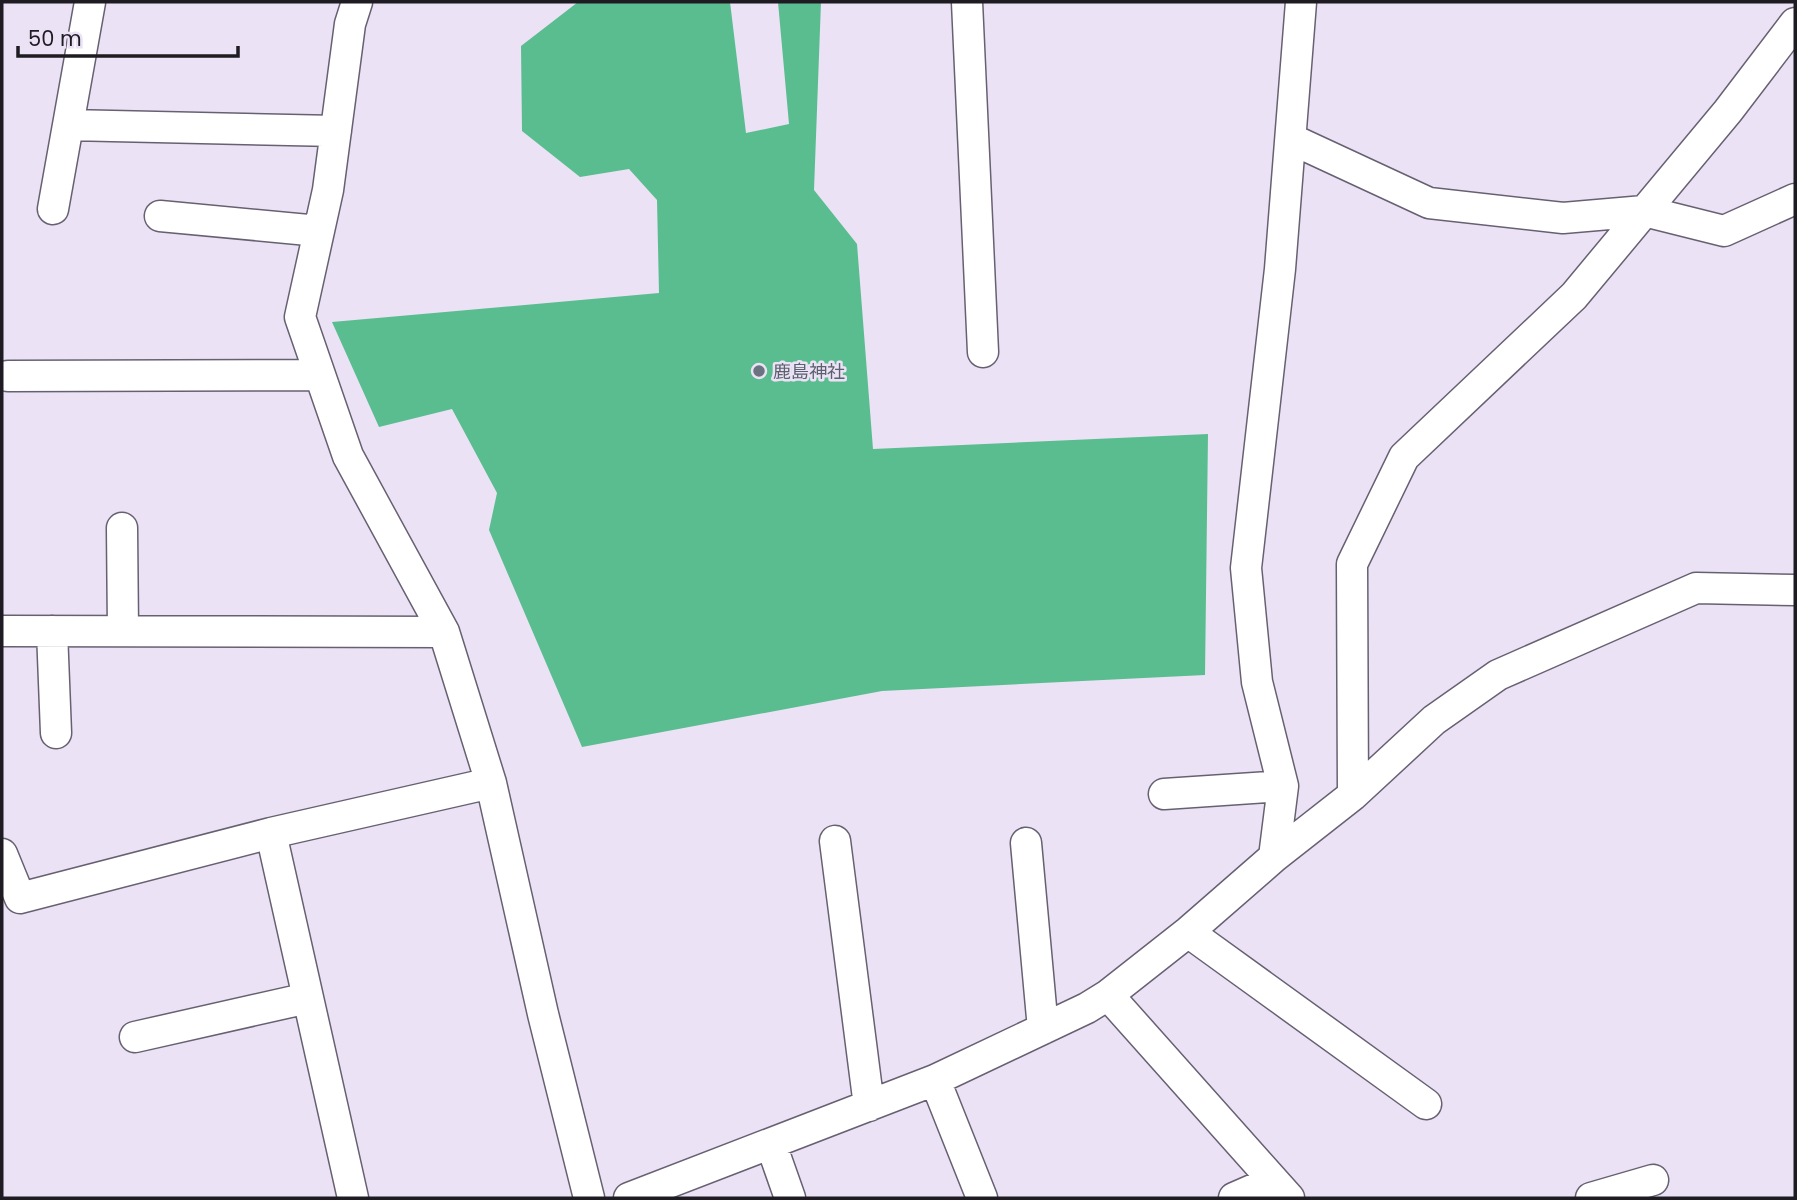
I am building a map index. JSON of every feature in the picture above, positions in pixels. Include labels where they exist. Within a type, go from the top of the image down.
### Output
[{"type":"street","points":[[53,209],[90,2]]},
{"type":"street","points":[[357,2],[350,24],[328,190],[300,317],[348,456],[444,632],[491,783],[543,1014],[589,1198]]},
{"type":"street","points":[[967,2],[983,352]]},
{"type":"street","points":[[1274,857],[1283,786],[1257,682],[1246,568],[1270,371],[1291,139],[1298,2]]},
{"type":"street","points":[[1353,794],[1352,564],[1404,457],[1574,296],[1728,111],[1795,23]]},
{"type":"street","points":[[68,125],[336,131]]},
{"type":"street","points":[[1291,139],[1429,203],[1563,218],[1644,211],[1724,231],[1795,199]]},
{"type":"street","points":[[160,216],[319,231]]},
{"type":"street","points":[[8,376],[320,375]]},
{"type":"street","points":[[122,528],[123,631]]},
{"type":"street","points":[[629,1198],[935,1080],[1108,995],[1353,794],[1434,720],[1498,675],[1696,588],[1795,590]]},
{"type":"street","points":[[2,631],[444,632]]},
{"type":"street","points":[[52,631],[56,733]]},
{"type":"street","points":[[2,854],[20,898],[271,833],[491,783]]},
{"type":"street","points":[[1164,794],[1283,786]]},
{"type":"street","points":[[271,833],[353,1198]]},
{"type":"street","points":[[835,841],[869,1106]]},
{"type":"street","points":[[1026,843],[1043,1029]]},
{"type":"street","points":[[1188,932],[1426,1104]]},
{"type":"street","points":[[1108,995],[1281,1190]]},
{"type":"street","points":[[135,1037],[308,998]]},
{"type":"street","points":[[935,1080],[982,1198]]},
{"type":"street","points":[[771,1144],[790,1198]]},
{"type":"street","points":[[1591,1198],[1653,1180]]},
{"type":"street","points":[[1234,1198],[1281,1190]]},
{"type":"green space","points":[[578,2],[730,2],[746,133],[789,124],[778,2],[821,2],[814,190],[857,244],[873,449],[1208,434],[1205,675],[882,691],[582,747],[489,530],[497,493],[452,409],[379,427],[332,322],[659,293],[657,200],[629,169],[580,177],[522,131],[521,46]]},
{"type":"place","name":"鹿島神社","points":[[759,371]]}]
